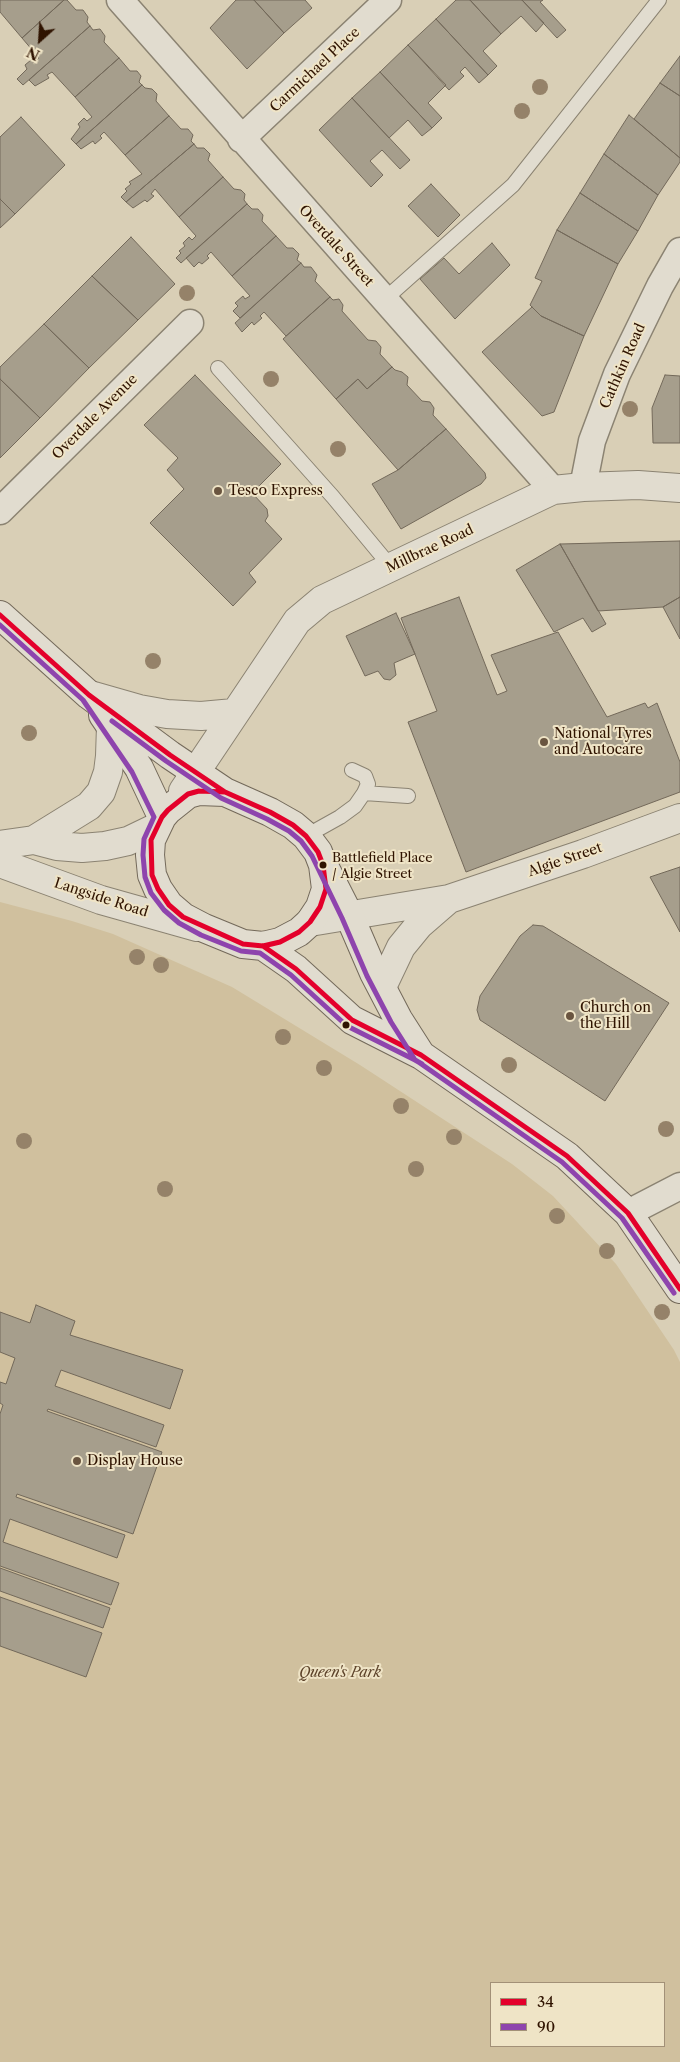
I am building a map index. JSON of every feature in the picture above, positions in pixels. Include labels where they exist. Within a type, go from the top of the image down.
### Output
[{"type":"street","name":"Carmichael Place","points":[[241,139],[388,0]]},
{"type":"street","name":"Overdale Street","points":[[130,3],[241,139],[553,490]]},
{"type":"street","name":"Cathkin Road","points":[[583,486],[592,441],[617,374],[660,286],[680,251]]},
{"type":"street","name":"Overdale Avenue","points":[[0,511],[190,323]]},
{"type":"street","name":"Millbrae Road","points":[[162,818],[196,772],[234,713],[298,621],[322,600],[553,490],[583,486],[638,485],[680,488]]},
{"type":"street","points":[[0,615],[88,694],[170,755],[225,792],[270,812],[293,825],[306,836],[318,852],[398,1019],[421,1055]]},
{"type":"street","points":[[88,694],[139,709],[167,714],[201,716],[234,713]]},
{"type":"street","points":[[88,694],[139,768],[162,818]]},
{"type":"street","points":[[34,840],[89,806],[101,792],[108,772],[111,726]]},
{"type":"street","points":[[0,845],[34,840],[57,846],[82,848],[128,841],[162,818],[188,794],[199,790],[225,792]]},
{"type":"street","points":[[162,818],[151,840],[150,856],[152,874],[158,889],[169,905],[176,911],[204,928],[243,944],[263,946],[280,942],[299,932],[310,922],[320,906],[326,889],[323,865]]},
{"type":"street","name":"Algie Street","points":[[310,922],[449,899],[583,854],[680,818]]},
{"type":"street","name":"Langside Road","points":[[0,863],[101,900],[204,928]]},
{"type":"street","name":"Algie Street","points":[[382,987],[401,948],[419,925],[449,899]]},
{"type":"street","points":[[263,946],[296,969],[352,1020],[421,1055],[567,1156],[628,1213],[680,1289]]},
{"type":"street","points":[[628,1213],[680,1186]]},
{"type":"lane","points":[[384,300],[514,185],[659,0]]},
{"type":"lane","points":[[218,368],[327,490],[391,567]]},
{"type":"lane","points":[[306,836],[340,817],[354,806],[364,793],[368,784],[365,776],[352,770]]},
{"type":"lane","points":[[364,793],[408,796]]},
{"type":"green space","name":"Queen's Park","points":[[0,902],[113,934],[232,987],[360,1065],[512,1164],[553,1196],[616,1264],[674,1350],[680,1362],[680,2062],[0,2062]]},
{"type":"building","points":[[0,0],[64,0],[22,38],[0,12]]},
{"type":"building","points":[[64,0],[67,0],[76,10],[83,10],[88,17],[87,22],[90,26],[23,85],[17,79],[27,69],[25,65],[31,60],[34,63],[39,58],[22,38]]},
{"type":"building","points":[[236,0],[254,0],[284,33],[247,69],[210,28]]},
{"type":"building","points":[[254,0],[305,0],[312,8],[284,33]]},
{"type":"building","points":[[456,0],[470,0],[501,34],[483,51],[497,66],[488,75],[436,19]]},
{"type":"building","points":[[470,0],[522,0],[544,23],[536,32],[521,16],[501,34]]},
{"type":"building","points":[[522,0],[543,0],[540,2],[566,30],[557,38]]},
{"type":"building","points":[[436,19],[488,75],[479,83],[465,67],[460,72],[464,76],[449,90],[408,45]]},
{"type":"building","points":[[90,26],[93,30],[100,29],[105,36],[104,42],[119,58],[75,97],[52,72],[47,75],[49,78],[35,86],[29,80]]},
{"type":"building","points":[[408,45],[446,85],[428,103],[442,118],[432,128],[380,72]]},
{"type":"building","points":[[680,56],[680,96],[660,83]]},
{"type":"building","points":[[119,58],[130,71],[137,71],[141,76],[139,82],[142,85],[76,144],[71,139],[80,127],[78,124],[84,118],[87,121],[92,117],[75,97]]},
{"type":"building","points":[[380,72],[432,128],[422,136],[408,120],[389,138],[352,98]]},
{"type":"building","points":[[660,83],[680,96],[680,158],[634,119]]},
{"type":"building","points":[[142,85],[145,88],[152,89],[157,94],[156,101],[169,116],[125,155],[104,132],[100,136],[102,138],[95,144],[93,141],[81,149],[76,144]]},
{"type":"building","points":[[352,98],[410,160],[400,169],[382,150],[370,161],[383,175],[371,187],[319,130]]},
{"type":"building","points":[[629,115],[680,158],[680,162],[658,195],[604,154]]},
{"type":"building","points":[[169,116],[181,129],[188,129],[193,135],[191,141],[194,144],[126,202],[121,197],[127,191],[125,189],[131,184],[129,182],[142,174],[125,155]]},
{"type":"building","points":[[21,117],[65,165],[15,214],[0,199],[0,137]]},
{"type":"building","points":[[194,144],[197,148],[204,148],[210,154],[208,160],[223,177],[179,217],[155,189],[151,194],[154,196],[147,202],[145,200],[133,208],[126,202]]},
{"type":"building","points":[[604,154],[658,195],[638,231],[580,193]]},
{"type":"building","points":[[223,177],[234,189],[241,190],[245,194],[244,200],[247,204],[181,263],[176,258],[181,253],[179,251],[185,246],[183,243],[189,237],[192,240],[196,236],[179,217]]},
{"type":"building","points":[[431,184],[460,215],[438,237],[408,206]]},
{"type":"building","points":[[580,193],[638,231],[618,264],[557,230]]},
{"type":"building","points":[[0,199],[15,214],[0,228]]},
{"type":"building","points":[[247,204],[252,209],[258,209],[263,215],[262,221],[276,236],[232,276],[211,252],[207,256],[209,258],[202,264],[199,262],[194,267],[186,258]]},
{"type":"building","points":[[557,230],[618,264],[584,336],[541,316],[530,305],[542,281],[535,278]]},
{"type":"building","points":[[276,236],[287,248],[293,248],[299,254],[297,260],[301,263],[240,318],[233,311],[238,306],[235,303],[243,296],[245,299],[250,296],[232,276]]},
{"type":"building","points":[[131,237],[175,284],[138,320],[92,276]]},
{"type":"building","points":[[492,243],[510,265],[455,319],[420,279],[444,258],[459,274]]},
{"type":"building","points":[[301,263],[304,267],[311,267],[317,275],[315,281],[330,297],[286,336],[264,312],[260,316],[262,318],[254,325],[252,322],[242,332],[235,323]]},
{"type":"building","points":[[92,276],[138,320],[89,368],[44,324]]},
{"type":"building","points":[[330,297],[333,300],[339,299],[343,305],[342,311],[368,340],[376,341],[381,347],[380,354],[392,367],[367,389],[358,379],[336,399],[283,339]]},
{"type":"building","points":[[532,307],[541,316],[584,336],[554,412],[542,416],[482,352]]},
{"type":"building","points":[[44,324],[89,368],[40,418],[0,379],[0,367]]},
{"type":"building","points":[[392,367],[408,377],[407,385],[422,401],[430,402],[434,408],[433,415],[446,429],[398,470],[336,399],[358,379],[367,389]]},
{"type":"building","name":"Tesco Express","points":[[195,375],[281,464],[252,493],[267,509],[268,516],[265,521],[282,539],[249,573],[256,582],[233,606],[150,523],[184,489],[167,470],[178,458],[144,425]]},
{"type":"building","points":[[665,375],[680,376],[680,443],[653,443],[652,408]]},
{"type":"building","points":[[0,379],[40,418],[0,458]]},
{"type":"building","points":[[446,429],[485,473],[486,478],[481,484],[401,529],[372,484],[398,470]]},
{"type":"building","points":[[680,541],[680,597],[663,607],[598,611],[560,544]]},
{"type":"building","points":[[560,544],[606,624],[592,632],[583,618],[554,632],[516,570]]},
{"type":"building","name":"National Tyres and Autocare","points":[[459,597],[497,695],[507,691],[491,655],[558,632],[607,717],[645,703],[648,708],[657,703],[680,762],[680,792],[466,872],[408,722],[437,711],[401,618]]},
{"type":"building","points":[[680,597],[680,639],[663,607]]},
{"type":"building","points":[[396,613],[415,654],[394,663],[396,675],[390,680],[384,679],[378,671],[365,676],[346,636]]},
{"type":"building","points":[[680,867],[680,932],[650,877]]},
{"type":"building","name":"Church on the Hill","points":[[533,925],[543,926],[669,1003],[605,1101],[480,1020],[477,1010],[480,996],[520,936]]},
{"type":"building","points":[[36,1305],[75,1321],[70,1335],[183,1370],[170,1409],[61,1370],[55,1386],[164,1425],[156,1447],[48,1409],[47,1411],[162,1452],[133,1534],[17,1494],[16,1497],[125,1535],[117,1558],[10,1519],[3,1542],[119,1583],[111,1605],[0,1566],[0,1414],[3,1405],[0,1403],[0,1382],[6,1384],[15,1358],[0,1352],[0,1312],[30,1323]]},
{"type":"building","points":[[0,1568],[110,1608],[103,1628],[0,1591]]},
{"type":"building","points":[[0,1597],[102,1633],[86,1677],[0,1646]]},
{"type":"transit line","name":"34","points":[[0,615],[89,695],[170,755],[225,792]]},
{"type":"transit line","name":"90","points":[[0,625],[83,700],[132,772],[154,817],[144,839],[145,877],[151,893],[164,910],[179,923],[201,935],[241,951],[260,953],[291,975],[347,1026],[417,1061],[562,1162],[622,1218],[674,1293]]},
{"type":"transit line","name":"90","points":[[112,721],[166,761],[221,798],[267,819],[289,831],[301,841],[312,856],[367,976],[391,1022],[415,1060],[422,1064]]},
{"type":"transit line","name":"34","points":[[199,791],[225,792],[270,812],[293,825],[306,836],[318,852],[323,865],[326,889],[320,907],[310,922],[299,932],[280,942],[263,946],[243,944],[183,917],[169,905],[158,889],[152,875],[151,840],[162,817],[168,810],[188,794],[199,791]]},
{"type":"transit line","name":"34","points":[[263,946],[296,969],[352,1020],[421,1055],[567,1156],[628,1213],[680,1289]]},
{"type":"place","name":"Tesco Express","points":[[218,491]]},
{"type":"place","name":"National Tyres and Autocare","points":[[544,742]]},
{"type":"place","name":"Battlefield Place / Algie Street","points":[[323,865]]},
{"type":"place","name":"Church on the Hill","points":[[570,1016]]},
{"type":"place","name":"Display House","points":[[77,1461]]}]
